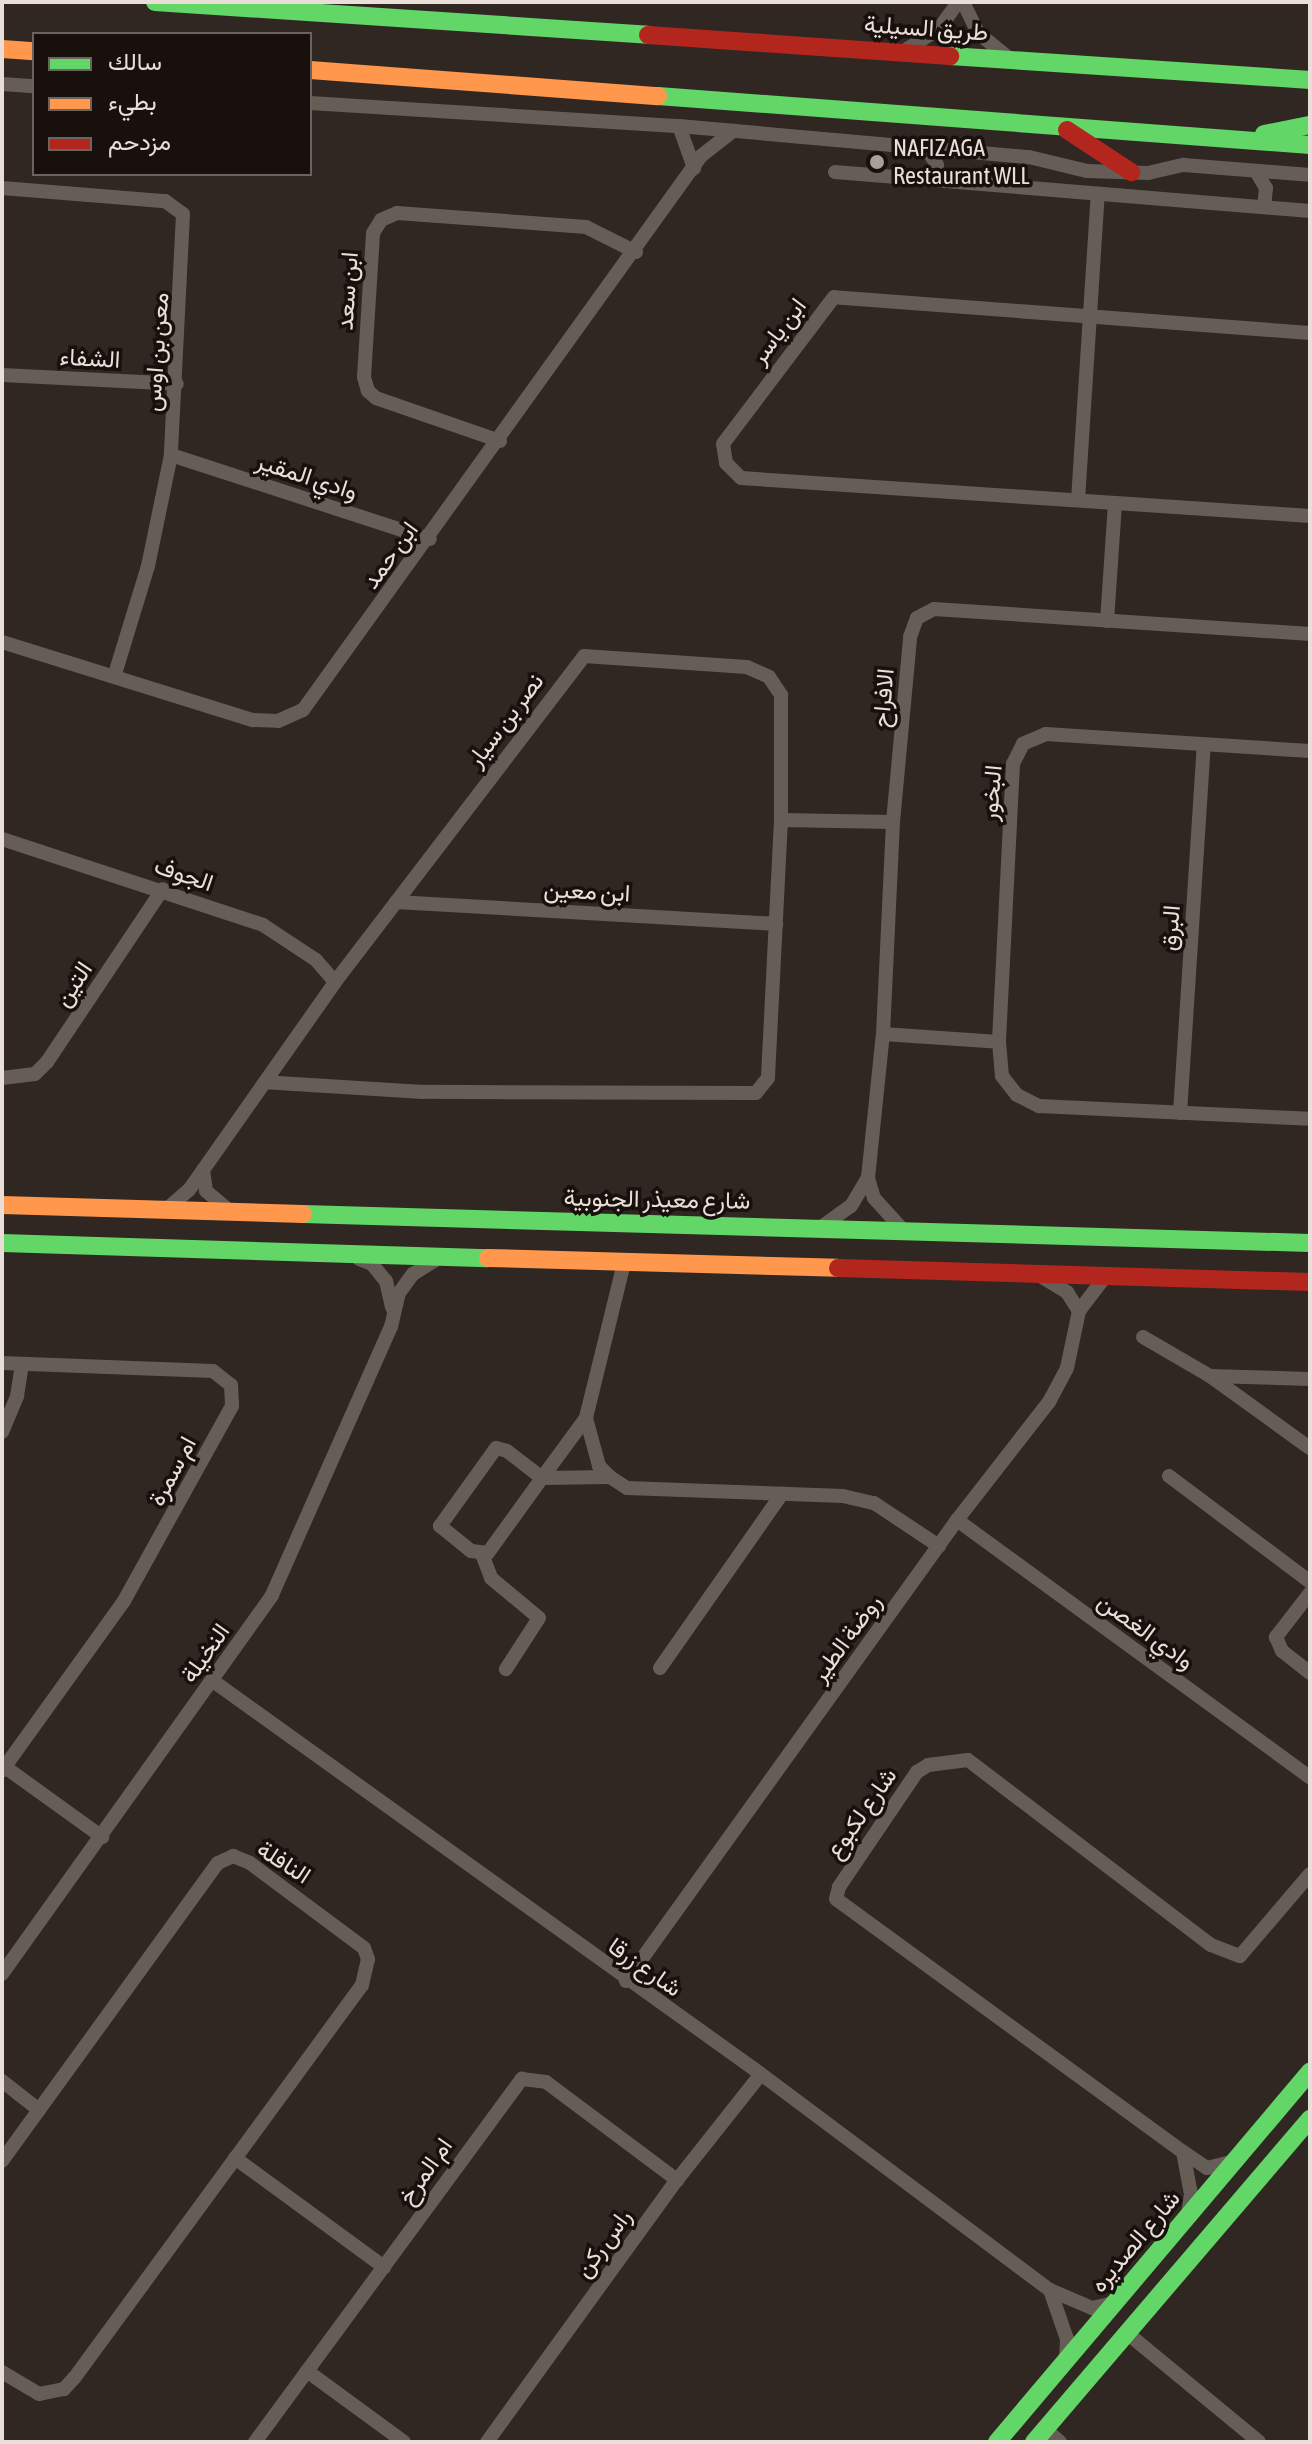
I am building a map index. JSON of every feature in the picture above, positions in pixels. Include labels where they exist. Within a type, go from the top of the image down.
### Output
[{"type":"main road","name":"طريق السيلية","points":[[155,2],[1310,80]]},
{"type":"main road","points":[[2,49],[32,51]]},
{"type":"main road","points":[[312,70],[1310,145]]},
{"type":"main road","points":[[1238,140],[1310,125]]},
{"type":"main road","points":[[1065,128],[1131,172]]},
{"type":"main road","name":"شارع معيذر الجنوبية","points":[[2,1205],[1310,1243]]},
{"type":"main road","points":[[2,1243],[1310,1282]]},
{"type":"main road","name":"شارع الصديره","points":[[997,2442],[1310,2072]]},
{"type":"main road","points":[[1040,2436],[1310,2119]]},
{"type":"street","points":[[903,51],[938,30],[960,2],[978,33],[1009,58]]},
{"type":"street","points":[[2,84],[32,86]]},
{"type":"street","points":[[312,103],[679,126],[1029,157],[1077,170],[1131,172],[1184,165],[1310,175]]},
{"type":"street","points":[[679,126],[694,168]]},
{"type":"street","name":"ابن حمد","points":[[2,642],[115,674],[253,720],[278,721],[303,710],[430,539],[694,168],[711,146],[733,131]]},
{"type":"street","points":[[926,148],[937,165],[940,181]]},
{"type":"street","points":[[940,181],[956,151]]},
{"type":"street","points":[[1256,171],[1266,188],[1269,207]]},
{"type":"street","points":[[835,172],[1310,211]]},
{"type":"street","points":[[1269,207],[1287,173]]},
{"type":"street","name":"معن بن اوس","points":[[2,188],[177,206],[186,227],[171,455],[148,566],[115,674]]},
{"type":"street","points":[[1078,500],[1098,194]]},
{"type":"street","name":"ابن سعد","points":[[500,441],[376,398],[368,391],[364,377],[373,233],[381,220],[397,213],[586,227],[636,252]]},
{"type":"street","name":"ابن ياسر","points":[[1310,333],[834,297],[814,316],[723,444],[726,463],[741,478],[1310,516]]},
{"type":"street","name":"الشفاء","points":[[2,375],[177,384]]},
{"type":"street","name":"وادي المقير","points":[[171,455],[430,539]]},
{"type":"street","points":[[1107,621],[1115,504]]},
{"type":"street","name":"الافراح","points":[[822,1227],[851,1206],[868,1178],[883,1034],[893,822],[910,637],[917,618],[934,609],[1310,634]]},
{"type":"street","name":"نصر بن سيار","points":[[168,1208],[203,1170],[335,982],[584,656],[747,667],[769,677],[781,695],[781,820],[768,1078],[756,1093],[423,1092],[266,1082]]},
{"type":"street","name":"البخور","points":[[1310,751],[1046,734],[1023,744],[1013,764],[999,1042],[1002,1076],[1017,1095],[1039,1106],[1310,1119]]},
{"type":"street","name":"البرق","points":[[1180,1113],[1204,746]]},
{"type":"street","points":[[781,820],[893,822]]},
{"type":"street","name":"الجوف","points":[[2,839],[163,889],[263,925],[316,960],[335,982]]},
{"type":"street","name":"التين","points":[[2,1078],[35,1074],[47,1062],[163,889]]},
{"type":"street","name":"ابن معين","points":[[396,902],[776,924]]},
{"type":"street","points":[[883,1034],[999,1042]]},
{"type":"street","points":[[203,1170],[206,1191],[229,1210]]},
{"type":"street","points":[[868,1178],[874,1198],[903,1230]]},
{"type":"street","points":[[343,1254],[372,1264],[386,1281],[391,1327]]},
{"type":"street","name":"النخيلة","points":[[2,1974],[272,1595],[391,1327],[406,1283],[441,1257]]},
{"type":"street","points":[[482,1554],[586,1418],[624,1263]]},
{"type":"street","points":[[1040,1276],[1067,1292],[1079,1311]]},
{"type":"street","name":"روضة الطير","points":[[626,1981],[957,1520],[1061,1383],[1079,1311],[1105,1277]]},
{"type":"street","points":[[1143,1337],[1210,1376],[1310,1448]]},
{"type":"street","name":"ام سمرة","points":[[2,1363],[213,1371],[231,1385],[232,1406],[124,1601],[4,1769],[102,1837]]},
{"type":"street","points":[[2,1432],[17,1396],[22,1365]]},
{"type":"street","points":[[1210,1376],[1310,1379]]},
{"type":"street","points":[[586,1418],[599,1466],[627,1488],[782,1494],[874,1503],[939,1546]]},
{"type":"street","points":[[506,1669],[539,1618],[491,1578],[482,1554],[440,1526],[488,1455],[496,1448],[507,1451],[542,1478],[610,1477]]},
{"type":"street","points":[[1169,1476],[1310,1582]]},
{"type":"street","points":[[660,1668],[782,1494]]},
{"type":"street","name":"وادي الغصن","points":[[957,1520],[1310,1777]]},
{"type":"street","points":[[1310,1593],[1276,1637],[1282,1651],[1310,1673]]},
{"type":"street","name":"شارع زرقا","points":[[213,1681],[626,1981],[761,2074],[1050,2290],[1092,2308],[1115,2302]]},
{"type":"street","name":"شارع لكبوع","points":[[1236,2159],[1207,2168],[836,1899],[844,1876],[917,1772],[928,1765],[968,1760],[1211,1945],[1240,1956],[1310,1874]]},
{"type":"street","name":"النافلة","points":[[2,2161],[218,1863],[233,1856],[357,1939],[368,1959],[362,1985],[64,2389],[39,2394],[2,2372]]},
{"type":"street","name":"راس ركن","points":[[487,2442],[677,2180],[761,2074]]},
{"type":"street","name":"ام المرخ","points":[[255,2442],[522,2079],[546,2082],[677,2180]]},
{"type":"street","points":[[2,2081],[39,2110]]},
{"type":"street","points":[[1183,2152],[1191,2194],[1187,2217]]},
{"type":"street","points":[[235,2158],[384,2267]]},
{"type":"street","points":[[1050,2290],[1067,2339],[1066,2362]]},
{"type":"street","points":[[1127,2333],[1259,2442]]},
{"type":"street","points":[[307,2371],[404,2442]]},
{"type":"street","points":[[1040,2436],[1060,2442]]},
{"type":"traffic: fast","points":[[155,2],[648,35]]},
{"type":"traffic: fast","points":[[950,56],[1310,80]]},
{"type":"traffic: fast","points":[[658,96],[1310,145]]},
{"type":"traffic: fast","points":[[1264,134],[1310,125]]},
{"type":"traffic: fast","points":[[303,1214],[1310,1243]]},
{"type":"traffic: fast","points":[[2,1243],[488,1258]]},
{"type":"traffic: fast","points":[[997,2442],[1310,2072]]},
{"type":"traffic: fast","points":[[1034,2442],[1310,2119]]},
{"type":"traffic: slow","points":[[2,49],[32,51]]},
{"type":"traffic: slow","points":[[312,70],[658,96]]},
{"type":"traffic: slow","points":[[2,1205],[303,1214]]},
{"type":"traffic: slow","points":[[488,1258],[838,1268]]},
{"type":"traffic: jam","points":[[648,35],[950,56]]},
{"type":"traffic: jam","points":[[1067,130],[1131,172]]},
{"type":"traffic: jam","points":[[838,1268],[1310,1282]]},
{"type":"place","name":"NAFIZ AGA Restaurant WLL","points":[[877,162]]}]
